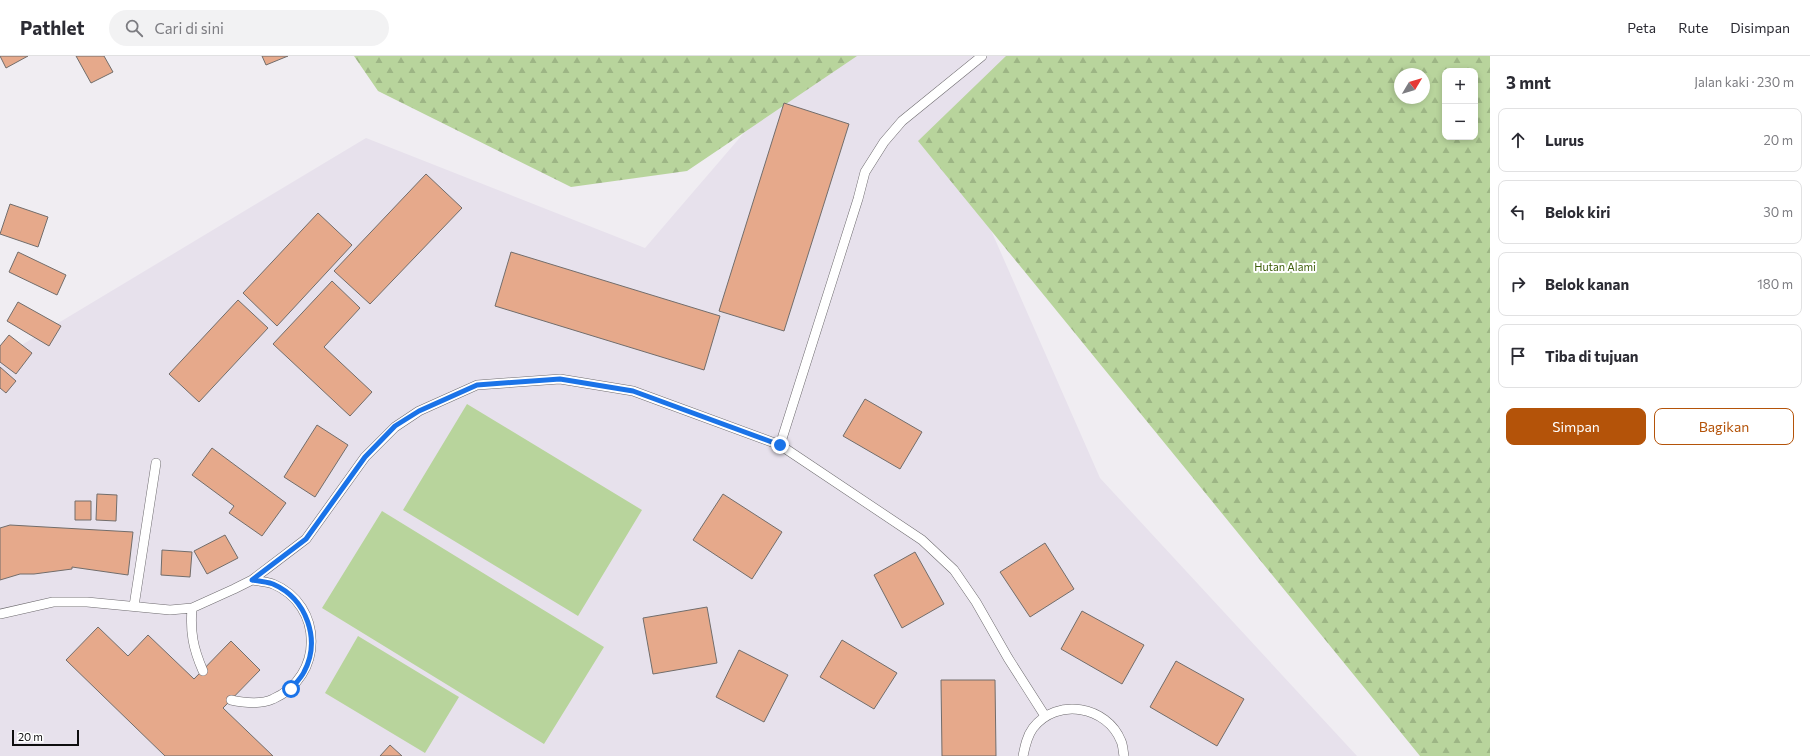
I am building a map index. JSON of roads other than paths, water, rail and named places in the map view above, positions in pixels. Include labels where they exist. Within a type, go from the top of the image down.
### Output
[{"type":"lane","points":[[780,445],[865,172],[884,142],[902,121],[982,56]]},
{"type":"lane","points":[[0,614],[53,602],[87,602],[170,610],[192,608],[208,602],[252,580],[306,539],[365,457],[395,426],[419,411],[477,385],[560,379],[633,391],[780,445],[916,535],[954,570],[976,602],[1008,658],[1045,716]]},
{"type":"lane","points":[[134,606],[156,463]]},
{"type":"lane","points":[[231,700],[252,704],[273,700],[291,689],[304,673],[311,653],[311,632],[304,612],[291,595],[273,584],[252,580]]},
{"type":"lane","points":[[192,608],[190,629],[194,650],[203,671]]},
{"type":"lane","points":[[1023,756],[1025,742],[1033,728],[1045,716],[1062,709],[1080,709],[1098,714],[1112,726],[1122,742],[1124,756]]},
{"type":"park label","name":"Hutan Alami","points":[[1285,267]]}]
